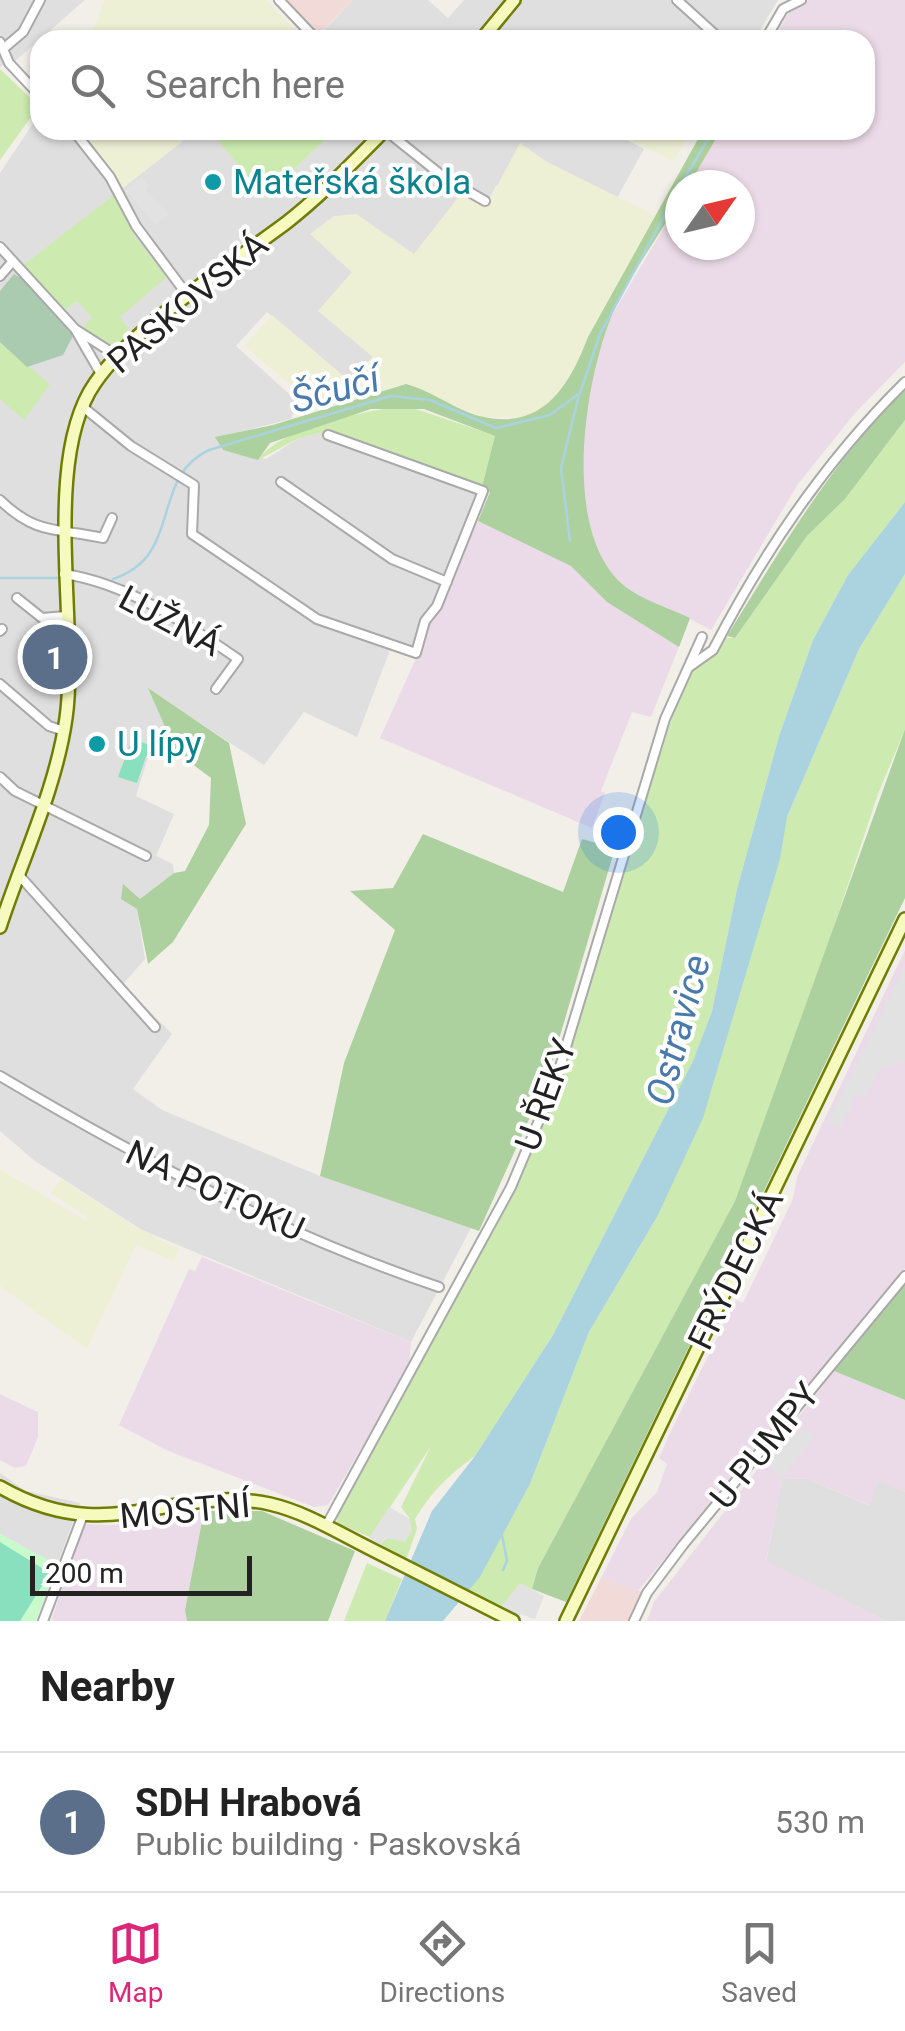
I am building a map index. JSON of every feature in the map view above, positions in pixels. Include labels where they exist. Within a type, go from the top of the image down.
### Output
[{"type":"main road","points":[[489,30],[514,0]]},
{"type":"main road","name":"PASKOVSKÁ","points":[[0,924],[64,731],[69,678],[66,530],[71,461],[82,406],[101,374],[118,357],[188,296],[305,207],[375,140]]},
{"type":"main road","name":"FRÝDECKÁ","points":[[566,1621],[905,920]]},
{"type":"main road","name":"MOSTNÍ","points":[[0,1487],[33,1503],[100,1518],[247,1502],[270,1504],[326,1526],[513,1621]]},
{"type":"street","points":[[30,85],[9,63],[2,45],[23,32],[40,0]]},
{"type":"street","points":[[279,0],[308,30]]},
{"type":"street","points":[[677,0],[710,30]]},
{"type":"street","points":[[771,30],[783,8],[802,0]]},
{"type":"street","points":[[81,140],[110,177],[136,226],[188,296]]},
{"type":"street","name":"PASKOVSKÁ","points":[[397,140],[444,178],[486,202]]},
{"type":"street","points":[[0,247],[75,330],[101,374]]},
{"type":"street","points":[[0,276],[13,260]]},
{"type":"street","points":[[75,330],[118,357]]},
{"type":"street","points":[[688,668],[713,650],[807,492],[864,423],[905,382]]},
{"type":"street","points":[[82,406],[131,446],[180,475],[196,490],[192,534],[317,619],[416,654],[424,621],[446,582],[483,492],[328,435]]},
{"type":"street","points":[[281,482],[392,559],[446,582]]},
{"type":"street","points":[[0,500],[26,525],[103,538],[112,518]]},
{"type":"street","name":"LUŽNÁ","points":[[64,574],[90,578],[176,617],[238,659],[216,690]]},
{"type":"street","points":[[17,598],[42,618],[66,616]]},
{"type":"street","name":"U ŘEKY","points":[[326,1526],[400,1396],[526,1151],[556,1080],[665,719],[702,637]]},
{"type":"street","points":[[0,684],[49,726],[64,731]]},
{"type":"street","points":[[0,777],[42,804],[146,856]]},
{"type":"street","points":[[18,874],[155,1027]]},
{"type":"street","name":"NA POTOKU","points":[[0,1076],[142,1160],[285,1227],[439,1287]]},
{"type":"street","name":"U PUMPY","points":[[634,1621],[647,1593],[683,1545],[905,1276]]},
{"type":"street","points":[[43,1621],[84,1516]]},
{"type":"shaded area","points":[[0,0],[85,0],[51,30],[30,30],[30,48],[14,62],[30,79],[30,91],[4,64],[0,67]]},
{"type":"shaded area","points":[[285,0],[353,0],[323,30],[313,30]]},
{"type":"shaded area","points":[[353,0],[428,0],[448,18],[464,0],[778,0],[760,30],[324,30]]},
{"type":"shaded area","points":[[796,0],[905,0],[905,362],[856,412],[798,484],[711,630],[690,619],[651,717],[632,712],[601,791],[605,793],[592,828],[380,738],[478,521],[570,565],[560,500],[597,341],[665,225],[665,260],[755,260],[755,170],[698,170],[715,140],[875,140],[875,30],[779,30]]},
{"type":"shaded area","points":[[30,128],[30,140],[84,140],[123,187],[184,140],[218,140],[265,198],[325,140],[627,140],[644,149],[617,198],[547,162],[496,186],[485,207],[461,194],[414,255],[356,214],[311,234],[353,273],[319,311],[373,357],[348,380],[267,312],[236,346],[297,401],[291,419],[216,438],[223,450],[266,459],[299,438],[325,432],[482,487],[463,529],[473,533],[419,659],[390,650],[357,737],[304,712],[264,765],[149,690],[176,752],[153,741],[136,796],[174,814],[156,856],[173,864],[174,873],[140,900],[123,885],[137,909],[145,959],[123,984],[172,1034],[133,1089],[162,1110],[320,1176],[471,1228],[411,1342],[142,1230],[35,1161],[0,1131],[0,173]]},
{"type":"shaded area","points":[[142,177],[149,186],[145,190],[169,214],[155,225],[125,190]]},
{"type":"shaded area","points":[[905,950],[905,1268],[638,1591],[601,1578],[631,1519],[657,1492],[667,1464],[659,1458],[671,1431],[736,1300],[743,1303],[793,1199],[797,1177]]},
{"type":"shaded area","points":[[905,966],[905,1061],[878,1071],[864,1098],[856,1095],[840,1128],[827,1122]]},
{"type":"shaded area","points":[[202,1257],[411,1342],[409,1367],[328,1505],[314,1507],[166,1450],[119,1425],[189,1269],[195,1271]]},
{"type":"shaded area","points":[[834,1371],[905,1400],[905,1492],[879,1481],[869,1505],[808,1479],[782,1478],[766,1561],[886,1621],[647,1621],[654,1602]]},
{"type":"shaded area","points":[[0,1394],[38,1412],[38,1437],[26,1466],[15,1468],[0,1460]]},
{"type":"shaded area","points":[[802,1428],[814,1437],[783,1476],[776,1474],[768,1465],[793,1433],[797,1435]]},
{"type":"shaded area","points":[[0,1473],[26,1491],[80,1503],[57,1565],[0,1534]]},
{"type":"shaded area","points":[[782,1478],[808,1479],[868,1505],[879,1480],[905,1492],[905,1621],[886,1621],[766,1562]]},
{"type":"shaded area","points":[[389,1507],[410,1519],[412,1530],[405,1542],[386,1538],[380,1544],[369,1538]]},
{"type":"shaded area","points":[[204,1511],[185,1610],[187,1621],[51,1621],[84,1524],[115,1525]]},
{"type":"shaded area","points":[[601,1578],[643,1592],[628,1621],[579,1621]]},
{"type":"shaded area","points":[[520,1583],[544,1596],[535,1619],[520,1614],[521,1621],[499,1610]]},
{"type":"green space","points":[[105,0],[266,0],[295,30],[93,30]]},
{"type":"green space","points":[[0,69],[30,97],[30,118],[0,160]]},
{"type":"green space","points":[[87,140],[184,140],[123,188]]},
{"type":"green space","points":[[218,140],[325,140],[265,198]]},
{"type":"green space","points":[[629,140],[686,140],[674,161]]},
{"type":"green space","points":[[697,140],[715,140],[698,170],[681,170]]},
{"type":"green space","points":[[520,143],[547,162],[656,216],[576,368],[557,397],[541,411],[522,417],[483,417],[406,384],[328,407],[310,401],[244,346],[272,315],[348,380],[373,357],[318,311],[352,272],[310,234],[334,216],[356,214],[414,254],[461,194],[486,207]]},
{"type":"green space","points":[[115,194],[136,238],[167,277],[120,317],[133,336],[116,349],[80,329],[92,318],[77,301],[63,312],[22,266]]},
{"type":"green space","points":[[665,198],[665,224],[617,305],[601,348],[587,419],[585,494],[591,529],[603,560],[622,584],[645,599],[690,618],[679,647],[607,602],[571,566],[478,521],[490,492],[482,487],[495,436],[424,409],[371,409],[270,443],[258,460],[223,450],[215,437],[273,425],[406,384],[484,417],[523,417],[552,399],[573,371]]},
{"type":"green space","points":[[14,274],[31,284],[74,334],[63,355],[27,367],[0,342],[0,291]]},
{"type":"green space","points":[[0,342],[50,384],[24,420],[0,399]]},
{"type":"green space","points":[[905,390],[905,420],[845,499],[807,536],[735,638],[727,636],[830,477]]},
{"type":"green space","points":[[407,406],[496,436],[482,487],[325,432],[299,438],[258,460],[269,448],[305,429],[370,411]]},
{"type":"green space","points":[[905,420],[905,502],[848,575],[813,640],[779,736],[737,889],[712,1011],[693,1061],[553,1335],[475,1456],[442,1484],[421,1509],[406,1560],[380,1544],[410,1519],[401,1507],[431,1446],[370,1537],[337,1523],[336,1514],[511,1187],[556,1080],[688,668],[698,666],[715,638],[735,638],[807,536],[845,499]]},
{"type":"green space","points":[[905,574],[905,729],[878,794],[813,990],[735,1201],[538,1568],[532,1589],[520,1584],[499,1610],[468,1589],[480,1576],[530,1484],[589,1332],[657,1217],[787,817],[859,649]]},
{"type":"green space","points":[[148,688],[229,743],[246,824],[173,942],[148,964],[137,909],[121,899],[123,884],[140,899],[174,873],[185,871],[209,825],[211,778],[176,752]]},
{"type":"green space","points":[[905,729],[905,898],[566,1602],[532,1589],[538,1568],[735,1201]]},
{"type":"green space","points":[[132,739],[150,745],[137,783],[118,777]]},
{"type":"green space","points":[[423,834],[563,892],[582,839],[615,848],[548,1077],[479,1231],[320,1176],[344,1063],[395,930],[350,891],[393,888]]},
{"type":"green space","points":[[0,1169],[86,1221],[87,1217],[50,1193],[61,1179],[129,1223],[179,1249],[174,1261],[136,1245],[87,1349],[0,1286]]},
{"type":"green space","points":[[905,1284],[905,1400],[834,1371]]},
{"type":"green space","points":[[204,1511],[262,1511],[355,1551],[328,1621],[187,1621],[185,1610]]},
{"type":"green space","points":[[0,1534],[57,1565],[36,1621],[0,1621]]},
{"type":"green space","points":[[0,1542],[50,1573],[20,1621],[0,1621]]},
{"type":"green space","points":[[367,1563],[402,1579],[385,1621],[344,1621]]},
{"type":"water","points":[[905,502],[905,574],[859,649],[787,817],[780,859],[703,1118],[657,1217],[589,1332],[530,1484],[480,1577],[443,1621],[385,1621],[432,1511],[475,1456],[553,1335],[693,1061],[712,1011],[737,889],[779,736],[813,640],[848,575]]},
{"type":"waterway","name":"Ščučí","points":[[690,170],[707,140]]},
{"type":"waterway","name":"Ščučí","points":[[113,579],[135,568],[150,553],[179,479],[191,463],[209,450],[391,396],[430,400],[496,428],[550,415],[580,393],[600,334],[665,215]]},
{"type":"waterway","points":[[570,541],[561,468],[579,395]]},
{"type":"waterway","name":"Ščučí","points":[[0,578],[58,578]]},
{"type":"waterway","points":[[502,1535],[507,1561],[503,1570]]},
{"type":"place","name":"Mateřská škola","points":[[213,182]]},
{"type":"place","name":"SDH Hrabová","points":[[55,657]]},
{"type":"place","name":"U lípy","points":[[97,744]]},
{"type":"water label","name":"Ostravice","points":[[678,1030]]}]
